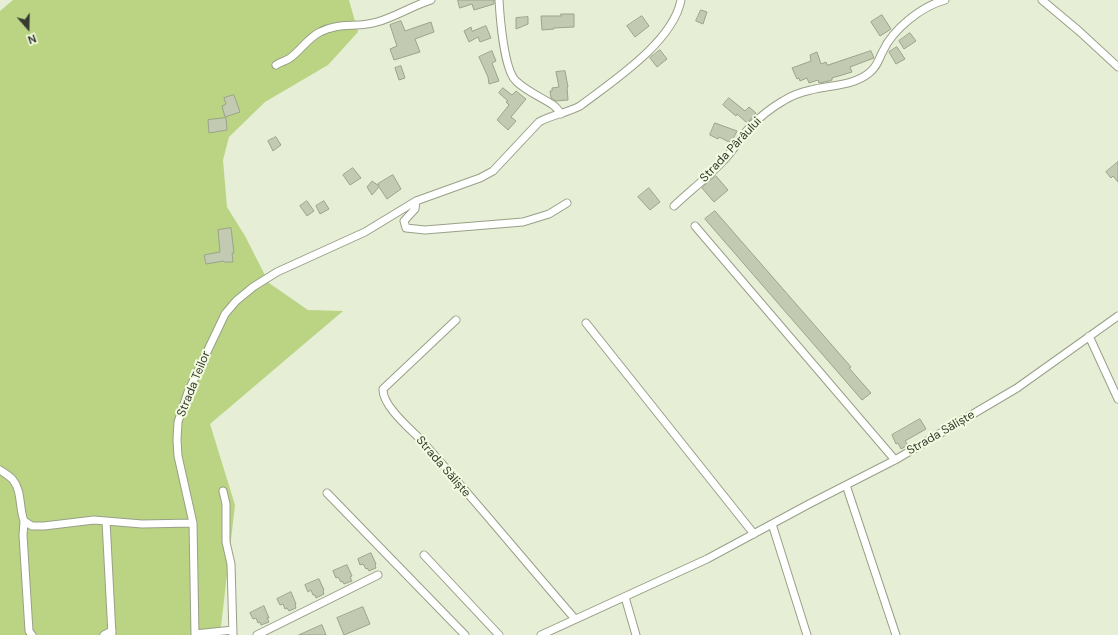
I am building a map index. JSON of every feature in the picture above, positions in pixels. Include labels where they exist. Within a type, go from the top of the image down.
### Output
[{"type":"street","points":[[276,64],[289,58],[309,39],[319,32],[332,26],[358,26],[378,22],[431,0]]},
{"type":"street","points":[[499,0],[501,23],[510,72],[515,81],[553,105],[562,114]]},
{"type":"street","name":"Strada Teilor","points":[[195,634],[193,523],[178,456],[178,422],[188,392],[225,314],[253,287],[277,272],[365,232],[416,201],[480,178],[494,171],[538,122],[580,106],[653,48],[673,21],[680,6],[681,0]]},
{"type":"street","name":"Strada Pârâului","points":[[674,206],[723,162],[751,126],[766,112],[796,94],[812,89],[840,85],[867,74],[875,68],[880,60],[883,50],[890,40],[908,21],[924,8],[945,0]]},
{"type":"street","points":[[1042,0],[1079,31],[1118,67]]},
{"type":"street","points":[[416,201],[415,209],[404,221],[406,228],[413,230],[523,222],[549,214],[567,203]]},
{"type":"street","points":[[695,226],[895,460]]},
{"type":"street","name":"Strada Săliște","points":[[541,635],[707,559],[895,460],[1017,388],[1118,316]]},
{"type":"street","name":"Strada Săliște","points":[[456,320],[383,389],[384,399],[575,619]]},
{"type":"street","points":[[586,323],[754,534]]},
{"type":"street","points":[[1089,336],[1118,399]]},
{"type":"street","points":[[0,470],[13,479],[18,488],[21,514],[24,521],[23,535],[29,631],[32,635]]},
{"type":"street","points":[[846,485],[896,635]]},
{"type":"street","points":[[195,634],[233,633],[231,564],[226,542],[226,504],[223,491]]},
{"type":"street","points":[[327,493],[465,635]]},
{"type":"street","points":[[24,521],[32,526],[94,520],[142,524],[193,523]]},
{"type":"street","points":[[104,635],[112,633],[106,521]]},
{"type":"street","points":[[772,524],[807,635]]},
{"type":"street","points":[[424,555],[499,635]]},
{"type":"street","points":[[257,635],[378,575]]},
{"type":"street","points":[[625,597],[636,635]]},
{"type":"green space","points":[[13,0],[349,0],[358,32],[328,65],[265,102],[229,137],[223,160],[227,207],[245,236],[269,283],[308,310],[343,311],[210,424],[235,505],[220,635],[0,635],[0,11]]},
{"type":"building","points":[[458,0],[494,0],[494,4],[474,10],[472,4],[460,8]]},
{"type":"building","points":[[701,10],[707,12],[703,24],[696,21]]},
{"type":"building","points":[[561,14],[574,14],[574,27],[542,30],[541,16],[561,16]]},
{"type":"building","points":[[882,15],[891,29],[880,36],[871,22]]},
{"type":"building","points":[[642,16],[649,26],[635,37],[627,26]]},
{"type":"building","points":[[528,17],[528,24],[516,29],[516,18]]},
{"type":"building","points":[[401,21],[405,31],[431,22],[434,32],[415,39],[420,52],[394,60],[390,49],[397,46],[390,25]]},
{"type":"building","points":[[486,26],[491,38],[480,42],[478,37],[469,42],[464,31],[471,27],[472,31]]},
{"type":"building","points":[[910,33],[916,41],[904,49],[899,41]]},
{"type":"building","points":[[897,47],[905,59],[896,64],[889,52]]},
{"type":"building","points":[[660,50],[667,59],[657,67],[650,58]]},
{"type":"building","points":[[492,51],[496,61],[492,63],[499,81],[489,84],[488,77],[479,57]]},
{"type":"building","points":[[871,51],[874,58],[850,67],[852,72],[832,78],[832,80],[829,81],[819,83],[818,80],[809,83],[807,78],[800,81],[799,78],[797,79],[792,68],[811,61],[810,55],[817,52],[821,64],[826,62],[827,65]]},
{"type":"building","points":[[401,66],[405,78],[399,80],[395,68]]},
{"type":"building","points":[[565,71],[568,87],[568,100],[556,101],[551,98],[550,91],[552,91],[552,88],[559,87],[556,72]]},
{"type":"building","points":[[503,88],[512,95],[516,91],[526,99],[511,117],[516,121],[508,130],[497,120],[509,105],[506,102],[508,101],[499,93]]},
{"type":"building","points":[[234,95],[240,112],[225,117],[222,106],[226,104],[224,98]]},
{"type":"building","points":[[729,98],[745,111],[749,107],[756,113],[747,123],[723,105]]},
{"type":"building","points":[[226,118],[227,130],[209,133],[208,120]]},
{"type":"building","points":[[715,123],[737,131],[731,143],[719,137],[718,139],[710,135]]},
{"type":"building","points":[[276,137],[281,145],[273,151],[268,141]]},
{"type":"building","points":[[1118,162],[1118,182],[1113,176],[1111,178],[1106,172]]},
{"type":"building","points":[[353,168],[361,178],[350,185],[343,175]]},
{"type":"building","points":[[393,175],[401,189],[387,199],[379,187],[372,195],[367,187],[372,181],[379,186],[378,184]]},
{"type":"building","points":[[716,176],[728,190],[714,202],[702,188]]},
{"type":"building","points":[[649,188],[660,202],[650,210],[638,197]]},
{"type":"building","points":[[307,201],[314,211],[307,216],[300,206]]},
{"type":"building","points":[[324,201],[329,209],[320,214],[316,206]]},
{"type":"building","points":[[715,211],[851,367],[849,368],[871,393],[862,400],[705,219]]},
{"type":"building","points":[[231,228],[234,253],[232,253],[233,262],[224,261],[206,264],[204,255],[220,252],[218,230]]},
{"type":"building","points":[[920,419],[926,429],[905,441],[908,445],[901,449],[898,443],[896,444],[892,435]]},
{"type":"building","points":[[371,553],[376,564],[376,568],[369,571],[363,564],[360,565],[358,559]]},
{"type":"building","points":[[347,565],[352,576],[350,577],[352,581],[344,584],[338,577],[336,578],[333,571]]},
{"type":"building","points":[[319,579],[324,590],[324,594],[316,598],[311,590],[308,592],[305,585]]},
{"type":"building","points":[[291,592],[296,608],[289,611],[287,608],[285,609],[283,604],[280,605],[277,599]]},
{"type":"building","points":[[264,606],[269,622],[261,625],[260,622],[258,623],[256,618],[253,619],[250,613]]},
{"type":"building","points":[[363,607],[370,624],[344,635],[337,618]]},
{"type":"building","points":[[322,625],[326,635],[299,635]]}]
